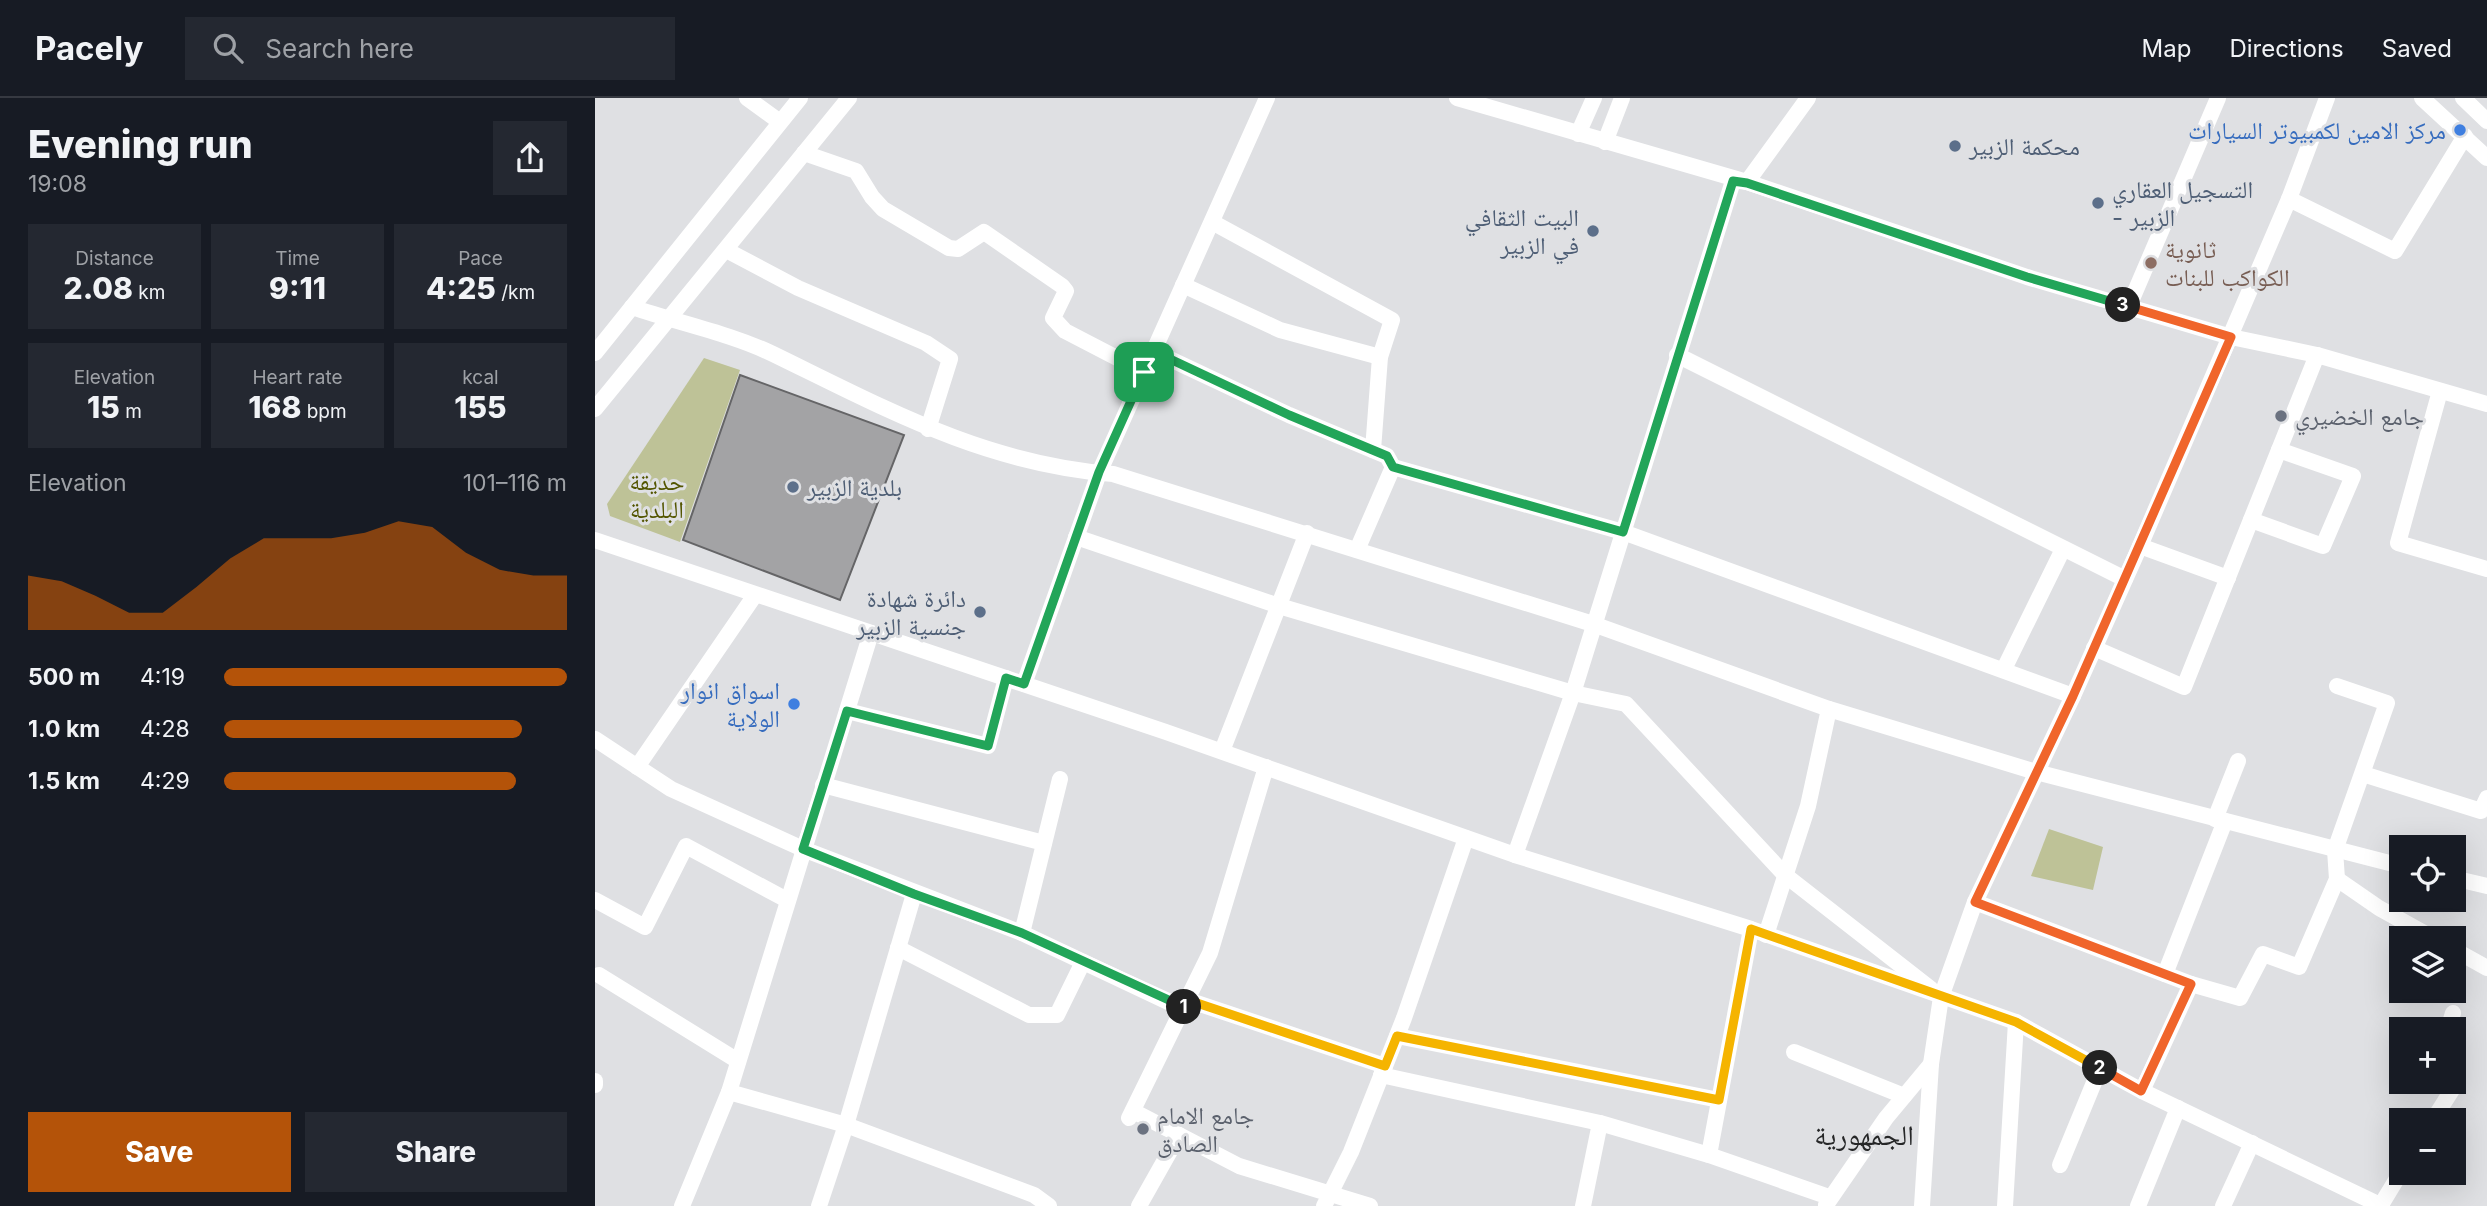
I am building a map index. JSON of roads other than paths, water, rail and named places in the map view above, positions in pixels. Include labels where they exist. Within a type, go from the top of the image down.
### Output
[{"type":"street","points":[[747,98],[780,122]]},
{"type":"street","points":[[595,353],[800,98]]},
{"type":"street","points":[[595,409],[727,251],[849,98]]},
{"type":"street","points":[[1024,684],[1099,472],[1267,98]]},
{"type":"street","points":[[1457,98],[1740,182],[2027,277],[2231,337],[2317,355],[2487,404]]},
{"type":"street","points":[[1578,134],[1594,98]]},
{"type":"street","points":[[1605,142],[1622,98]]},
{"type":"street","points":[[1515,855],[1573,693],[1677,355],[1740,182],[1808,98]]},
{"type":"street","points":[[2129,306],[2218,98]]},
{"type":"street","points":[[1922,1206],[1931,1064],[1941,997],[1975,902],[2073,696],[2140,546],[2289,199],[2327,98]]},
{"type":"street","points":[[2422,98],[2487,158]]},
{"type":"street","points":[[2471,101],[2487,121]]},
{"type":"street","points":[[2289,199],[2395,251],[2465,136]]},
{"type":"street","points":[[804,153],[856,171],[883,209],[949,248],[958,248],[984,232],[1062,286],[1066,291],[1053,318],[1065,331],[1144,372]]},
{"type":"street","points":[[1212,222],[1392,320],[1380,357],[1373,450]]},
{"type":"street","points":[[727,251],[798,288],[926,343],[950,359],[928,429]]},
{"type":"street","points":[[1183,285],[1280,330],[1380,357]]},
{"type":"street","points":[[632,307],[772,354],[928,429],[997,454],[1062,469],[1113,474],[1593,624],[1829,709],[2036,772],[2389,863]]},
{"type":"street","points":[[1153,351],[1289,415],[1387,456],[1393,467],[1623,532],[2073,696]]},
{"type":"street","points":[[1677,355],[2125,579]]},
{"type":"street","points":[[2094,648],[2184,687],[2317,355]]},
{"type":"street","points":[[2440,391],[2398,543],[2487,569]]},
{"type":"street","points":[[2251,520],[2323,546],[2353,476],[2279,450]]},
{"type":"street","points":[[1357,550],[1393,467]]},
{"type":"street","points":[[1222,751],[1307,533]]},
{"type":"street","points":[[1076,537],[1279,606],[1573,693],[1626,704],[1785,875],[1941,997]]},
{"type":"street","points":[[595,540],[1222,751],[1515,855],[1758,932],[2016,1022],[2141,1091],[2381,1206],[2393,1185]]},
{"type":"street","points":[[2140,546],[2228,578]]},
{"type":"street","points":[[2004,669],[2063,548]]},
{"type":"street","points":[[637,767],[755,595]]},
{"type":"street","points":[[683,1206],[729,1093],[871,633]]},
{"type":"street","points":[[847,711],[988,746],[1006,678]]},
{"type":"street","points":[[1975,902],[2191,984],[2240,998],[2263,954],[2299,967],[2337,879],[2335,850],[2387,703],[2337,686]]},
{"type":"street","points":[[1709,1155],[1758,932],[1785,875],[1808,806],[1829,709]]},
{"type":"street","points":[[598,748],[637,767],[671,789],[803,849],[914,894],[1022,933],[1083,962],[1185,1004],[1383,1070],[1599,1123],[1709,1155],[1828,1202],[1931,1064]]},
{"type":"street","points":[[2165,974],[2220,820],[2238,761]]},
{"type":"street","points":[[1266,767],[1210,953],[1131,1115],[1179,1135],[1239,1167],[1328,1200],[1370,1206]]},
{"type":"street","points":[[2363,774],[2481,811],[2487,798]]},
{"type":"street","points":[[1022,933],[1060,779]]},
{"type":"street","points":[[823,785],[1044,843]]},
{"type":"street","points":[[1328,1200],[1397,1036],[1466,838]]},
{"type":"street","points":[[595,900],[645,927],[686,846],[787,900]]},
{"type":"street","points":[[2337,879],[2411,926]]},
{"type":"street","points":[[2466,881],[2487,886]]},
{"type":"street","points":[[819,1206],[846,1125],[914,894]]},
{"type":"street","points":[[898,948],[1029,1015],[1041,1016],[1057,1015],[1083,962]]},
{"type":"street","points":[[2466,956],[2487,968]]},
{"type":"street","points":[[599,975],[738,1061]]},
{"type":"street","points":[[2141,1091],[2191,984]]},
{"type":"street","points":[[2005,1206],[2016,1022]]},
{"type":"street","points":[[1397,1036],[1719,1100]]},
{"type":"street","points":[[1794,1052],[1905,1096]]},
{"type":"street","points":[[2060,1166],[2100,1068]]},
{"type":"street","points":[[729,1093],[846,1125],[1034,1195],[1049,1206]]},
{"type":"street","points":[[2138,1206],[2178,1108]]},
{"type":"street","points":[[1583,1206],[1599,1123]]},
{"type":"street","points":[[1139,1206],[1179,1135]]},
{"type":"street","points":[[2223,1206],[2252,1143]]},
{"type":"place","name":"مركز الامين لكمبيوتر السيارات","points":[[2460,130]]},
{"type":"place","name":"محكمة الزبير","points":[[1955,146]]},
{"type":"place","name":"التسجيل العقاري - الزبير","points":[[2098,203]]},
{"type":"place","name":"البيت الثقافي في الزبير","points":[[1593,231]]},
{"type":"place","name":"ثانوية الكواكب للبنات","points":[[2151,263]]},
{"type":"place","name":"جامع الخضيري","points":[[2281,416]]},
{"type":"place","name":"بلدية الزبير","points":[[793,487]]},
{"type":"place","name":"دائرة شهادة جنسية الزبير","points":[[980,612]]},
{"type":"place","name":"اسواق انوار الولاية","points":[[794,704]]},
{"type":"place","name":"جامع الامام الصادق","points":[[1143,1129]]},
{"type":"district","name":"الجمهورية","points":[[1864,1135]]},
{"type":"park label","name":"حديقة البلدية","points":[[657,495]]}]
